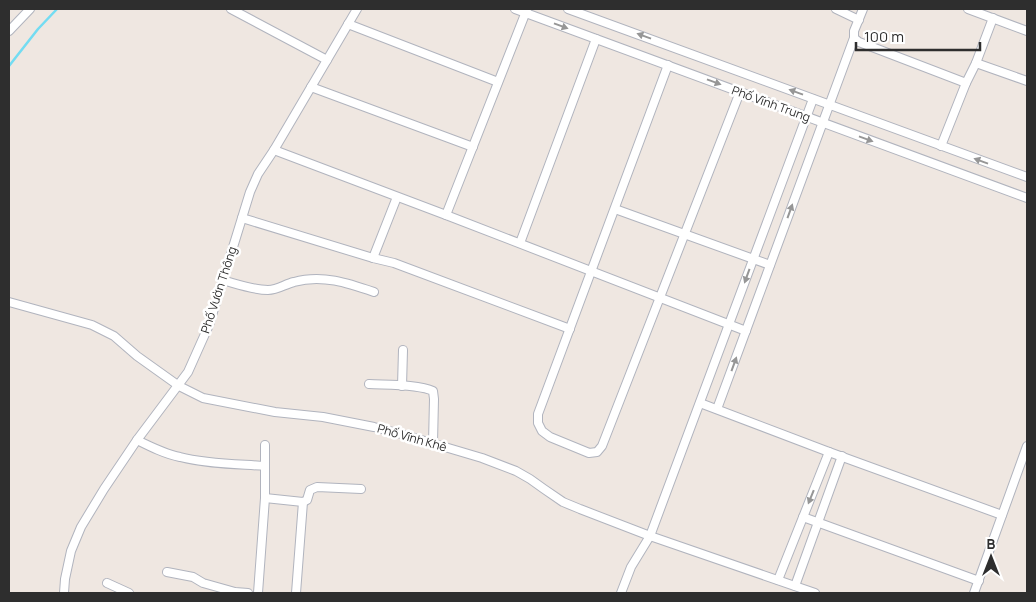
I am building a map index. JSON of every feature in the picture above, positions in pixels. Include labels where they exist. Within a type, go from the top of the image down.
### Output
[{"type":"street","points":[[9,31],[30,9]]},
{"type":"street","points":[[231,9],[327,60]]},
{"type":"street","name":"Phố Vườn Thông","points":[[64,593],[71,551],[81,527],[137,440],[188,372],[209,325],[250,192],[258,174],[357,9]]},
{"type":"street","name":"Phố Vĩnh Trung","points":[[516,9],[526,11],[596,39],[1027,198]]},
{"type":"street","name":"Phố Vĩnh Trung","points":[[568,9],[1027,178]]},
{"type":"street","points":[[836,9],[859,20]]},
{"type":"street","points":[[717,410],[822,122],[830,105],[863,9]]},
{"type":"street","points":[[968,9],[1027,31]]},
{"type":"street","points":[[446,215],[526,11]]},
{"type":"street","points":[[941,146],[993,18]]},
{"type":"street","points":[[348,24],[498,82]]},
{"type":"street","points":[[854,38],[966,83]]},
{"type":"street","points":[[520,243],[596,39]]},
{"type":"street","points":[[976,63],[1027,82]]},
{"type":"street","points":[[668,65],[538,414],[538,424],[542,431],[550,437],[589,453],[597,452],[602,446],[740,92]]},
{"type":"street","points":[[311,88],[473,147]]},
{"type":"street","points":[[621,593],[631,567],[650,536],[806,116],[814,99]]},
{"type":"street","points":[[274,150],[746,331]]},
{"type":"street","points":[[374,258],[397,196]]},
{"type":"street","points":[[615,209],[770,265]]},
{"type":"street","points":[[242,218],[394,263],[570,329]]},
{"type":"street","points":[[222,280],[268,290],[294,282],[318,278],[332,279],[374,292]]},
{"type":"street","name":"Phố Vĩnh Khê","points":[[9,302],[92,325],[114,336],[179,386],[203,398],[275,412],[323,417],[374,427],[482,458],[516,471],[563,502],[580,510],[815,593]]},
{"type":"street","points":[[402,386],[403,350]]},
{"type":"street","points":[[369,384],[402,386],[432,391],[434,400],[433,443]]},
{"type":"street","points":[[700,403],[1002,515]]},
{"type":"street","points":[[137,440],[159,451],[181,458],[265,466]]},
{"type":"street","points":[[258,593],[265,498],[265,445]]},
{"type":"street","points":[[974,593],[1027,446]]},
{"type":"street","points":[[778,580],[829,452]]},
{"type":"street","points":[[795,586],[842,456]]},
{"type":"street","points":[[265,498],[302,502],[307,500],[310,490],[317,487],[360,488]]},
{"type":"street","points":[[296,593],[302,502]]},
{"type":"street","points":[[803,517],[979,581]]},
{"type":"street","points":[[167,572],[193,577],[203,583],[235,592],[248,593]]},
{"type":"street","points":[[107,583],[130,593]]},
{"type":"waterway","points":[[9,66],[38,29],[57,9]]}]
